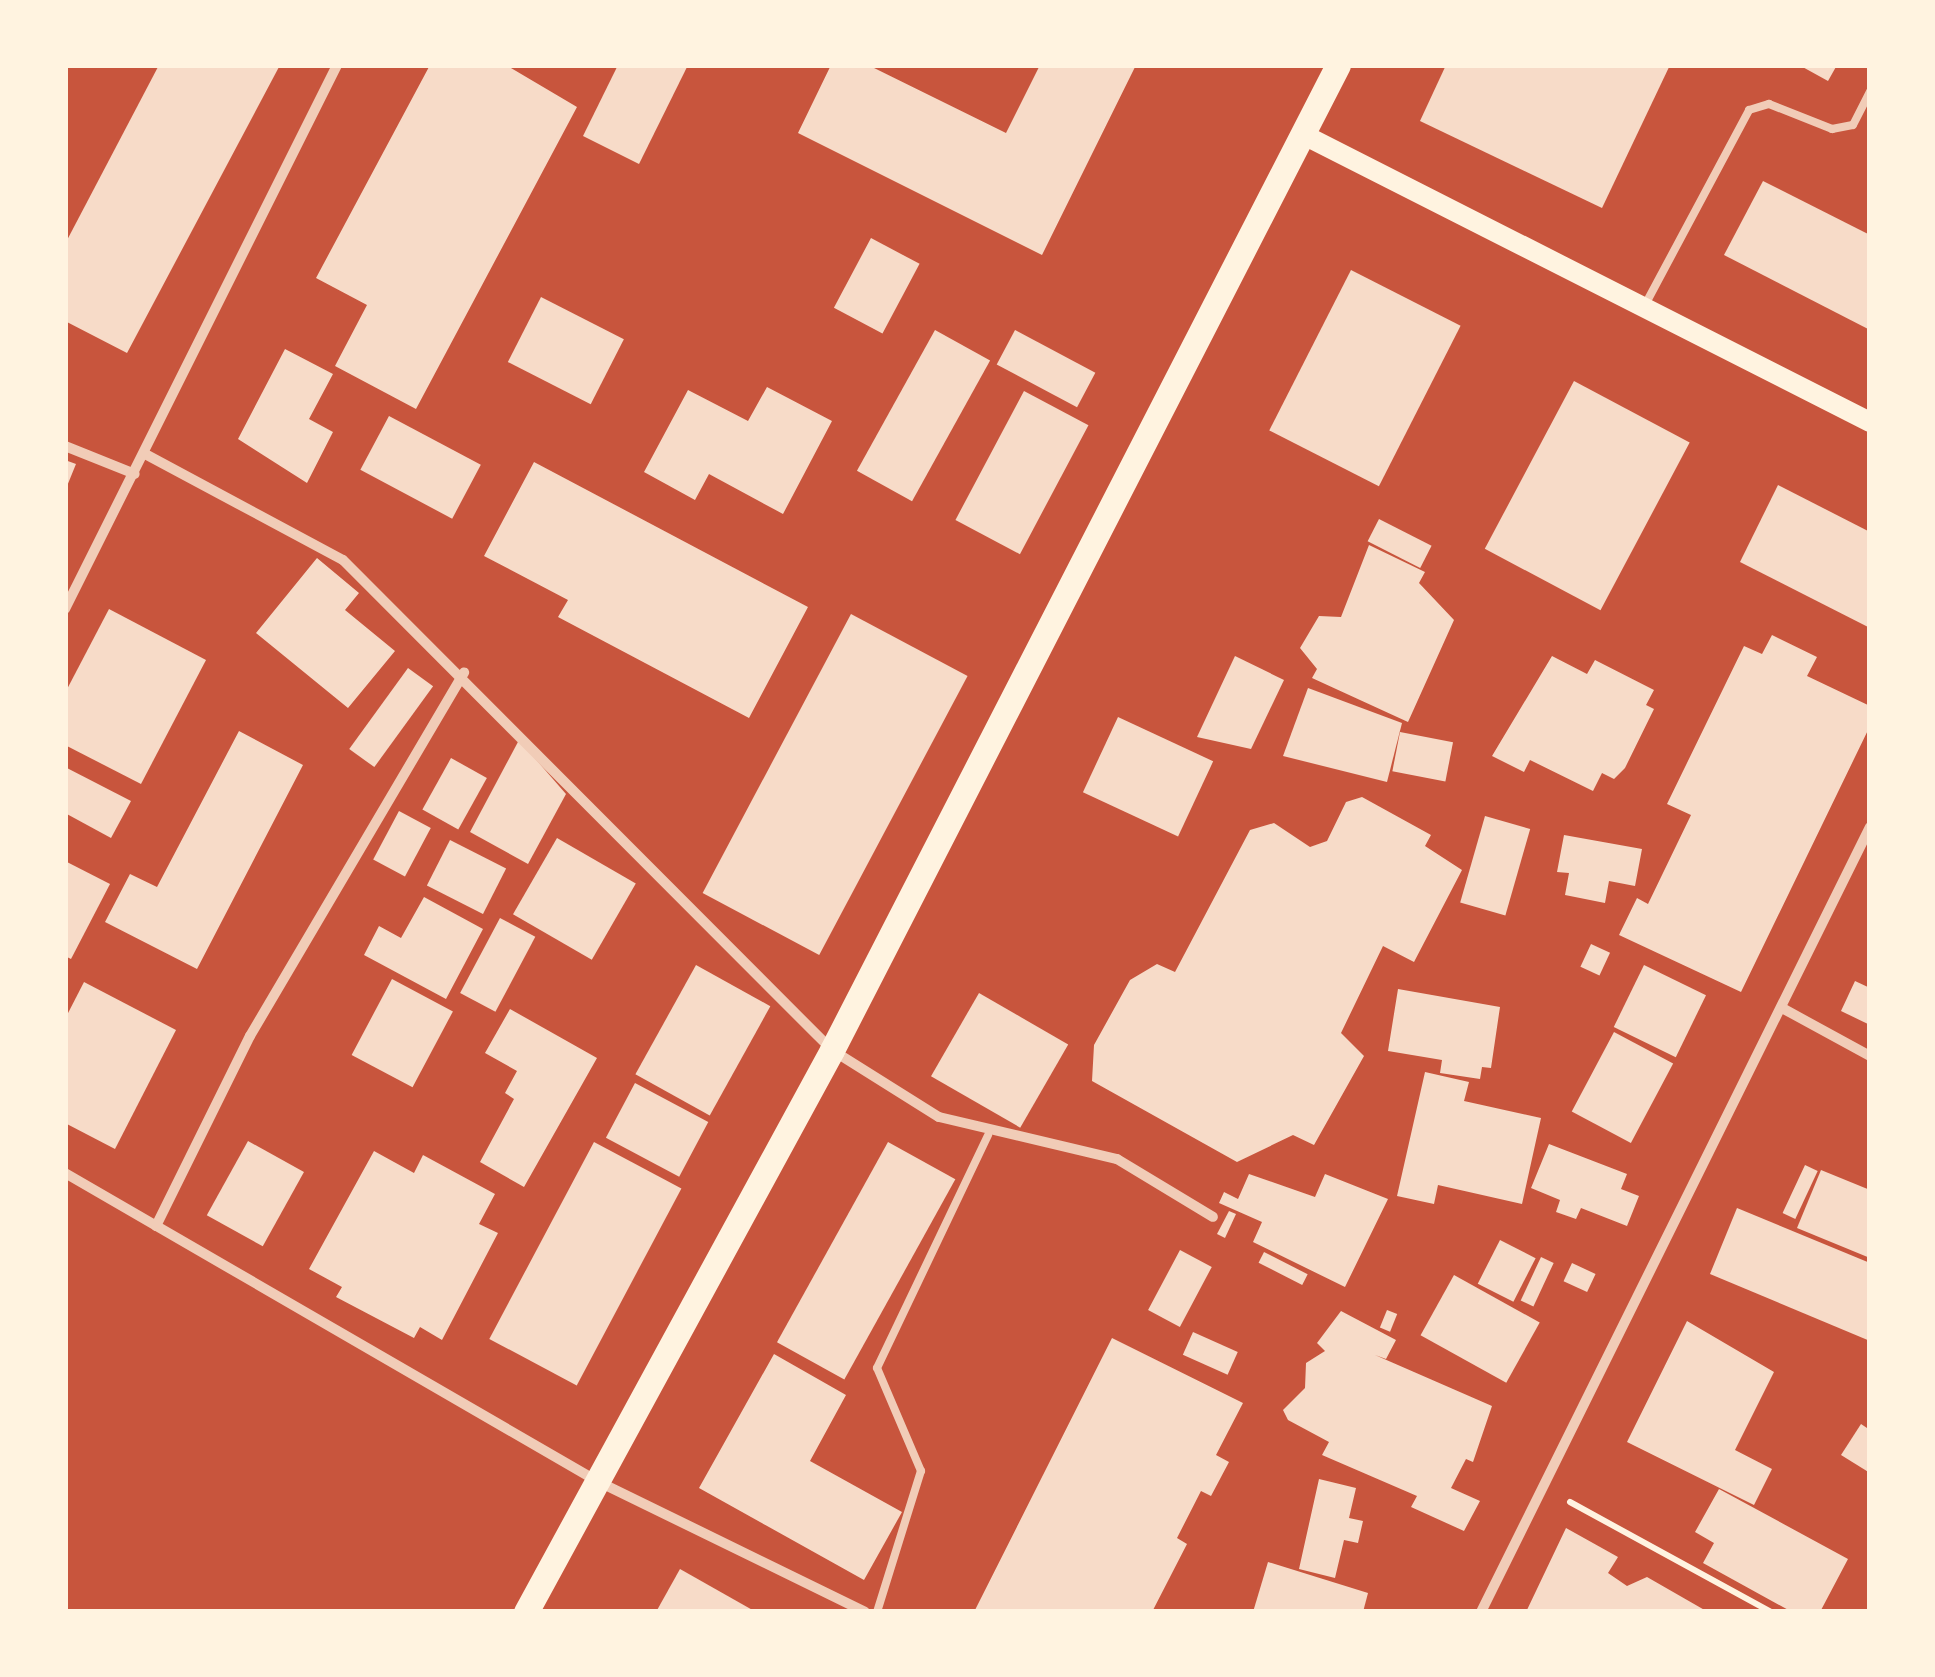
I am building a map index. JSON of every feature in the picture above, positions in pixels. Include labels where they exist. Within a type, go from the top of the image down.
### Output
[{"type":"main road","points":[[526,1612],[832,1050],[1338,65]]},
{"type":"main road","points":[[1302,134],[1870,422]]},
{"type":"street","points":[[65,609],[147,455],[338,65]]},
{"type":"street","points":[[65,446],[136,474]]},
{"type":"street","points":[[147,455],[342,560],[464,672],[832,1050],[939,1117],[988,1135],[1116,1159],[1213,1217]]},
{"type":"street","points":[[156,1226],[250,1036],[464,672]]},
{"type":"street","points":[[1481,1612],[1870,827]]},
{"type":"street","points":[[1782,1008],[1870,1056]]},
{"type":"street","points":[[65,1172],[597,1480],[865,1612]]},
{"type":"lane","points":[[1643,309],[1748,110],[1768,104],[1832,129],[1853,125],[1870,91]]},
{"type":"lane","points":[[876,1612],[921,1471],[880,1358],[988,1135]]},
{"type":"path","points":[[1542,1487],[1770,1612]]},
{"type":"building","points":[[159,65],[280,65],[127,353],[65,321],[65,244]]},
{"type":"building","points":[[430,65],[506,65],[577,107],[416,409],[335,366],[367,305],[316,278]]},
{"type":"building","points":[[618,65],[688,65],[639,164],[583,136]]},
{"type":"building","points":[[831,65],[868,65],[1006,133],[1040,65],[1136,65],[1042,255],[798,133]]},
{"type":"building","points":[[1446,65],[1670,65],[1602,208],[1420,121]]},
{"type":"building","points":[[1799,65],[1837,65],[1828,81]]},
{"type":"building","points":[[1763,181],[1870,235],[1870,330],[1724,255]]},
{"type":"building","points":[[871,238],[920,264],[882,334],[834,308]]},
{"type":"building","points":[[1351,270],[1461,326],[1379,486],[1269,430]]},
{"type":"building","points":[[541,297],[624,339],[591,404],[508,362]]},
{"type":"building","points":[[935,330],[990,361],[912,501],[857,471]]},
{"type":"building","points":[[1015,330],[1095,373],[1077,407],[997,364]]},
{"type":"building","points":[[285,349],[333,374],[309,419],[333,432],[307,483],[238,439]]},
{"type":"building","points":[[1574,381],[1690,443],[1600,610],[1485,549]]},
{"type":"building","points":[[767,387],[832,421],[783,514],[709,474],[695,500],[644,472],[688,390],[748,421]]},
{"type":"building","points":[[1024,391],[1088,425],[1020,554],[955,520]]},
{"type":"building","points":[[389,416],[481,465],[452,519],[360,470]]},
{"type":"building","points":[[65,460],[76,464],[65,491]]},
{"type":"building","points":[[534,462],[808,607],[749,718],[558,617],[568,600],[484,556]]},
{"type":"building","points":[[1778,485],[1870,532],[1870,628],[1740,562]]},
{"type":"building","points":[[1379,519],[1432,546],[1420,568],[1368,541]]},
{"type":"building","points":[[1369,545],[1425,572],[1419,583],[1454,620],[1408,722],[1312,678],[1317,669],[1300,648],[1319,616],[1341,617]]},
{"type":"building","points":[[317,558],[359,593],[345,610],[395,651],[348,708],[256,633]]},
{"type":"building","points":[[109,609],[206,660],[141,784],[65,745],[65,693]]},
{"type":"building","points":[[851,614],[968,676],[819,955],[703,893]]},
{"type":"building","points":[[1772,635],[1817,657],[1807,676],[1870,706],[1870,726],[1741,992],[1619,935],[1637,898],[1648,904],[1691,815],[1667,804],[1744,646],[1762,654]]},
{"type":"building","points":[[1235,656],[1284,680],[1251,749],[1197,737]]},
{"type":"building","points":[[1552,656],[1587,674],[1595,660],[1654,690],[1646,705],[1654,709],[1625,768],[1614,779],[1602,773],[1593,791],[1530,760],[1524,772],[1492,756]]},
{"type":"building","points":[[408,668],[433,686],[374,767],[349,749]]},
{"type":"building","points":[[1308,688],[1402,723],[1387,782],[1283,756]]},
{"type":"building","points":[[1118,717],[1213,761],[1178,837],[1083,792]]},
{"type":"building","points":[[239,731],[303,765],[197,969],[105,922],[130,874],[157,887]]},
{"type":"building","points":[[1400,732],[1453,742],[1445,782],[1392,771]]},
{"type":"building","points":[[519,740],[566,794],[528,864],[470,832]]},
{"type":"building","points":[[451,758],[487,778],[458,829],[422,810]]},
{"type":"building","points":[[65,767],[131,801],[111,838],[65,813]]},
{"type":"building","points":[[1362,797],[1431,835],[1425,846],[1462,870],[1414,962],[1383,946],[1341,1033],[1364,1056],[1314,1145],[1293,1135],[1237,1162],[1092,1081],[1094,1045],[1130,980],[1157,964],[1175,972],[1250,830],[1274,823],[1310,847],[1327,841],[1346,802]]},
{"type":"building","points":[[399,811],[431,828],[405,876],[373,860]]},
{"type":"building","points":[[1485,816],[1530,829],[1505,915],[1460,903]]},
{"type":"building","points":[[1564,835],[1642,849],[1635,886],[1609,881],[1605,903],[1565,895],[1569,873],[1557,872]]},
{"type":"building","points":[[557,838],[636,884],[592,960],[513,914]]},
{"type":"building","points":[[450,840],[506,869],[483,914],[427,885]]},
{"type":"building","points":[[65,861],[110,884],[71,959],[65,956]]},
{"type":"building","points":[[424,897],[483,929],[446,999],[364,955],[379,926],[401,938]]},
{"type":"building","points":[[500,918],[535,937],[495,1012],[460,993]]},
{"type":"building","points":[[1591,944],[1610,953],[1599,976],[1580,967]]},
{"type":"building","points":[[696,965],[770,1006],[710,1116],[635,1074]]},
{"type":"building","points":[[1644,965],[1706,995],[1676,1057],[1614,1027]]},
{"type":"building","points":[[392,979],[453,1011],[413,1087],[352,1055]]},
{"type":"building","points":[[1855,981],[1870,988],[1870,1025],[1841,1011]]},
{"type":"building","points":[[84,982],[176,1030],[115,1149],[65,1123],[65,1019]]},
{"type":"building","points":[[1398,989],[1500,1007],[1491,1068],[1482,1067],[1480,1079],[1440,1073],[1442,1060],[1388,1051]]},
{"type":"building","points":[[979,993],[1068,1044],[1020,1128],[931,1076]]},
{"type":"building","points":[[510,1009],[597,1058],[524,1187],[480,1162],[514,1099],[505,1093],[517,1071],[485,1053]]},
{"type":"building","points":[[1614,1032],[1673,1063],[1631,1143],[1572,1111]]},
{"type":"building","points":[[1425,1072],[1469,1082],[1464,1101],[1541,1118],[1522,1204],[1438,1185],[1434,1204],[1397,1196]]},
{"type":"building","points":[[635,1083],[708,1122],[679,1177],[606,1138]]},
{"type":"building","points":[[248,1141],[304,1172],[263,1246],[207,1215]]},
{"type":"building","points":[[594,1142],[681,1188],[577,1385],[489,1339]]},
{"type":"building","points":[[888,1142],[955,1179],[844,1380],[777,1342]]},
{"type":"building","points":[[1549,1144],[1627,1174],[1621,1189],[1639,1196],[1627,1226],[1581,1208],[1576,1219],[1556,1212],[1560,1200],[1531,1188]]},
{"type":"building","points":[[374,1151],[414,1173],[423,1155],[495,1194],[479,1224],[498,1233],[442,1340],[420,1327],[414,1338],[336,1297],[342,1287],[309,1269]]},
{"type":"building","points":[[1805,1165],[1818,1171],[1795,1219],[1783,1213]]},
{"type":"building","points":[[1821,1170],[1870,1190],[1870,1258],[1797,1228]]},
{"type":"building","points":[[1249,1174],[1315,1197],[1325,1174],[1388,1199],[1345,1287],[1253,1242],[1262,1222],[1219,1203],[1224,1192],[1238,1199]]},
{"type":"building","points":[[1737,1208],[1870,1263],[1870,1341],[1710,1274]]},
{"type":"building","points":[[1229,1211],[1236,1214],[1225,1238],[1217,1234]]},
{"type":"building","points":[[1500,1240],[1536,1258],[1513,1302],[1478,1284]]},
{"type":"building","points":[[1180,1250],[1212,1267],[1180,1327],[1148,1310]]},
{"type":"building","points":[[1264,1252],[1308,1274],[1302,1285],[1259,1263]]},
{"type":"building","points":[[1541,1257],[1554,1263],[1533,1306],[1521,1301]]},
{"type":"building","points":[[1572,1263],[1596,1274],[1587,1292],[1564,1281]]},
{"type":"building","points":[[1454,1275],[1540,1323],[1506,1383],[1421,1335]]},
{"type":"building","points":[[1387,1310],[1397,1314],[1390,1332],[1380,1328]]},
{"type":"building","points":[[1341,1311],[1396,1340],[1386,1359],[1375,1355],[1492,1406],[1473,1462],[1466,1459],[1451,1488],[1480,1501],[1464,1531],[1411,1507],[1417,1496],[1322,1455],[1329,1442],[1288,1420],[1283,1410],[1305,1388],[1306,1363],[1325,1351],[1317,1343]]},
{"type":"building","points":[[1687,1321],[1774,1372],[1735,1450],[1772,1469],[1754,1505],[1627,1442]]},
{"type":"building","points":[[1193,1332],[1238,1352],[1228,1375],[1183,1355]]},
{"type":"building","points":[[1112,1338],[1243,1403],[1216,1455],[1229,1462],[1211,1496],[1201,1491],[1177,1538],[1187,1544],[1152,1612],[974,1612]]},
{"type":"building","points":[[774,1354],[846,1395],[810,1461],[902,1512],[864,1580],[699,1488]]},
{"type":"building","points":[[1861,1424],[1870,1430],[1870,1473],[1841,1455]]},
{"type":"building","points":[[1319,1479],[1356,1488],[1349,1518],[1363,1521],[1358,1543],[1344,1540],[1335,1578],[1299,1569]]},
{"type":"building","points":[[1719,1489],[1848,1559],[1820,1612],[1792,1612],[1703,1563],[1714,1543],[1695,1532]]},
{"type":"building","points":[[1566,1528],[1618,1557],[1608,1573],[1627,1586],[1647,1577],[1708,1612],[1526,1612]]},
{"type":"building","points":[[1268,1562],[1368,1593],[1363,1612],[1253,1612]]},
{"type":"building","points":[[680,1569],[756,1612],[656,1612]]}]
